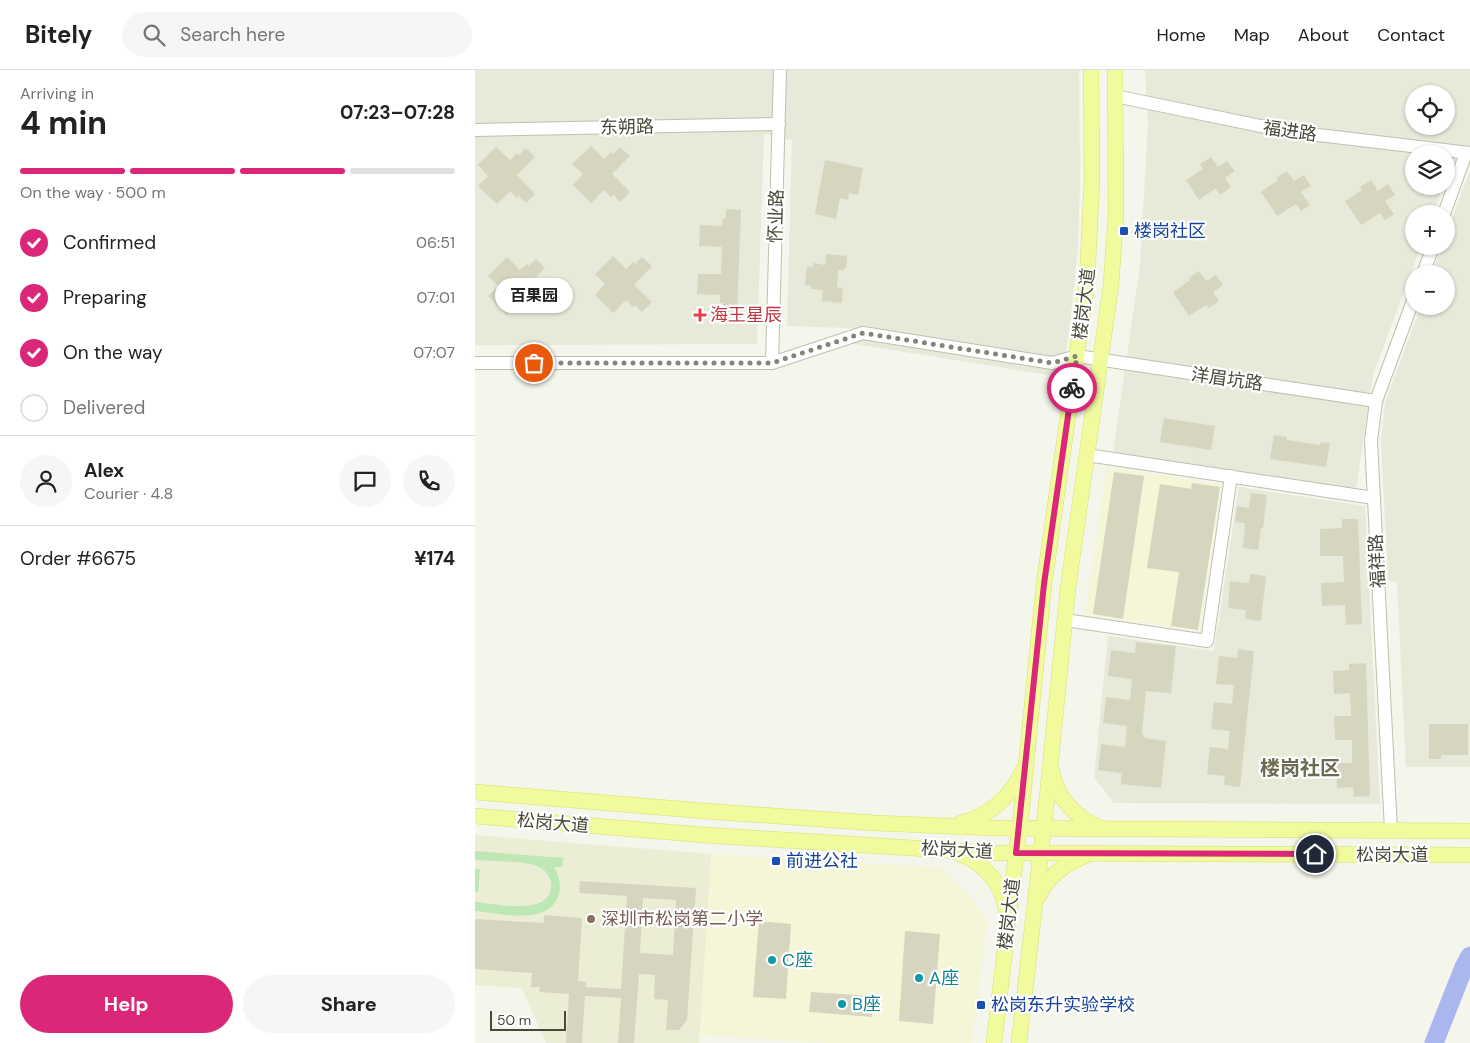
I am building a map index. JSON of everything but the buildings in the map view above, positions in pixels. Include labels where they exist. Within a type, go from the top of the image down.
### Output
[{"type":"main road","name":"楼岗大道","points":[[994,1043],[1019,828],[1044,584],[1087,283],[1092,179],[1091,70]]},
{"type":"main road","name":"楼岗大道","points":[[1019,1043],[1044,828],[1065,620],[1110,294],[1115,241],[1117,179],[1115,70]]},
{"type":"main road","points":[[947,826],[973,819],[996,806],[1017,782],[1026,762]]},
{"type":"main road","points":[[1050,766],[1056,786],[1067,804],[1083,819],[1101,829]]},
{"type":"main road","name":"松岗大道","points":[[475,792],[705,811],[947,826],[1101,829],[1470,831]]},
{"type":"main road","name":"松岗大道","points":[[475,816],[714,836],[1016,853],[1470,855]]},
{"type":"main road","points":[[946,850],[963,855],[978,864],[991,876],[1000,890],[1006,907],[1008,924]]},
{"type":"main road","points":[[1032,925],[1039,895],[1053,876],[1071,861],[1101,853]]},
{"type":"street","name":"怀业路","points":[[772,363],[780,70]]},
{"type":"street","name":"福进路","points":[[1115,96],[1285,131],[1468,153]]},
{"type":"street","name":"东朔路","points":[[475,130],[779,124]]},
{"type":"street","points":[[1448,205],[1468,153]]},
{"type":"street","name":"福祥路","points":[[1391,830],[1371,441],[1377,401],[1408,315]]},
{"type":"street","points":[[475,363],[772,363],[863,333],[1052,363],[1077,356]]},
{"type":"street","name":"洋眉坑路","points":[[1077,356],[1377,401]]},
{"type":"street","points":[[1087,455],[1374,498]]},
{"type":"street","points":[[1065,620],[1207,641],[1231,476]]},
{"type":"shaded area","points":[[475,70],[1079,70],[1080,179],[1078,247],[1062,377],[849,343],[852,328],[787,326],[792,140],[764,134],[757,344],[475,345]]},
{"type":"shaded area","points":[[1145,70],[1470,70],[1470,163],[1455,161],[1455,145],[1405,145],[1405,195],[1440,195],[1436,205],[1405,205],[1405,255],[1418,255],[1414,265],[1405,265],[1405,289],[1373,375],[1356,489],[1113,453],[1140,266],[1148,124]]},
{"type":"shaded area","points":[[1470,170],[1470,767],[1406,767],[1397,582],[1388,580],[1381,441],[1385,403],[1418,315],[1455,315],[1455,265],[1435,265],[1439,255],[1455,255],[1455,211]]},
{"type":"shaded area","points":[[1107,467],[1221,484],[1199,631],[1085,614]]},
{"type":"shaded area","points":[[1239,487],[1365,506],[1380,804],[1114,803],[1094,777],[1108,636],[1214,651]]},
{"type":"shaded area","name":"深圳市松岗第二小学","points":[[475,835],[711,854],[699,1043],[546,1043],[522,988],[475,985]]},
{"type":"shaded area","points":[[711,854],[943,868],[988,918],[971,1043],[826,1043],[699,1035]]},
{"type":"green space","points":[[475,851],[563,858],[562,867],[554,867],[559,881],[558,897],[552,906],[543,912],[533,915],[521,916],[475,911],[475,902],[508,906],[533,905],[543,901],[549,894],[551,883],[547,873],[537,866],[516,862],[475,860]]},
{"type":"green space","points":[[475,869],[480,869],[478,892],[475,892]]},
{"type":"waterway","points":[[1434,1043],[1470,956]]},
{"type":"way so far","points":[[534,363],[772,363],[863,333],[1052,363],[1077,356],[1072,388]]},
{"type":"place","name":"楼岗社区","points":[[1124,231]]},
{"type":"place","name":"海王星辰","points":[[700,315]]},
{"type":"place","name":"百果园","points":[[534,363]]},
{"type":"place","name":"前进公社","points":[[776,861]]},
{"type":"place","name":"深圳市松岗第二小学","points":[[591,919]]},
{"type":"place","name":"C座","points":[[772,960]]},
{"type":"place","name":"A座","points":[[919,978]]},
{"type":"place","name":"B座","points":[[842,1004]]},
{"type":"place","name":"松岗东升实验学校","points":[[981,1005]]},
{"type":"district","name":"楼岗社区","points":[[1300,768]]},
{"type":"route","points":[[1072,388],[1044,584],[1016,853],[1315,854]]}]
